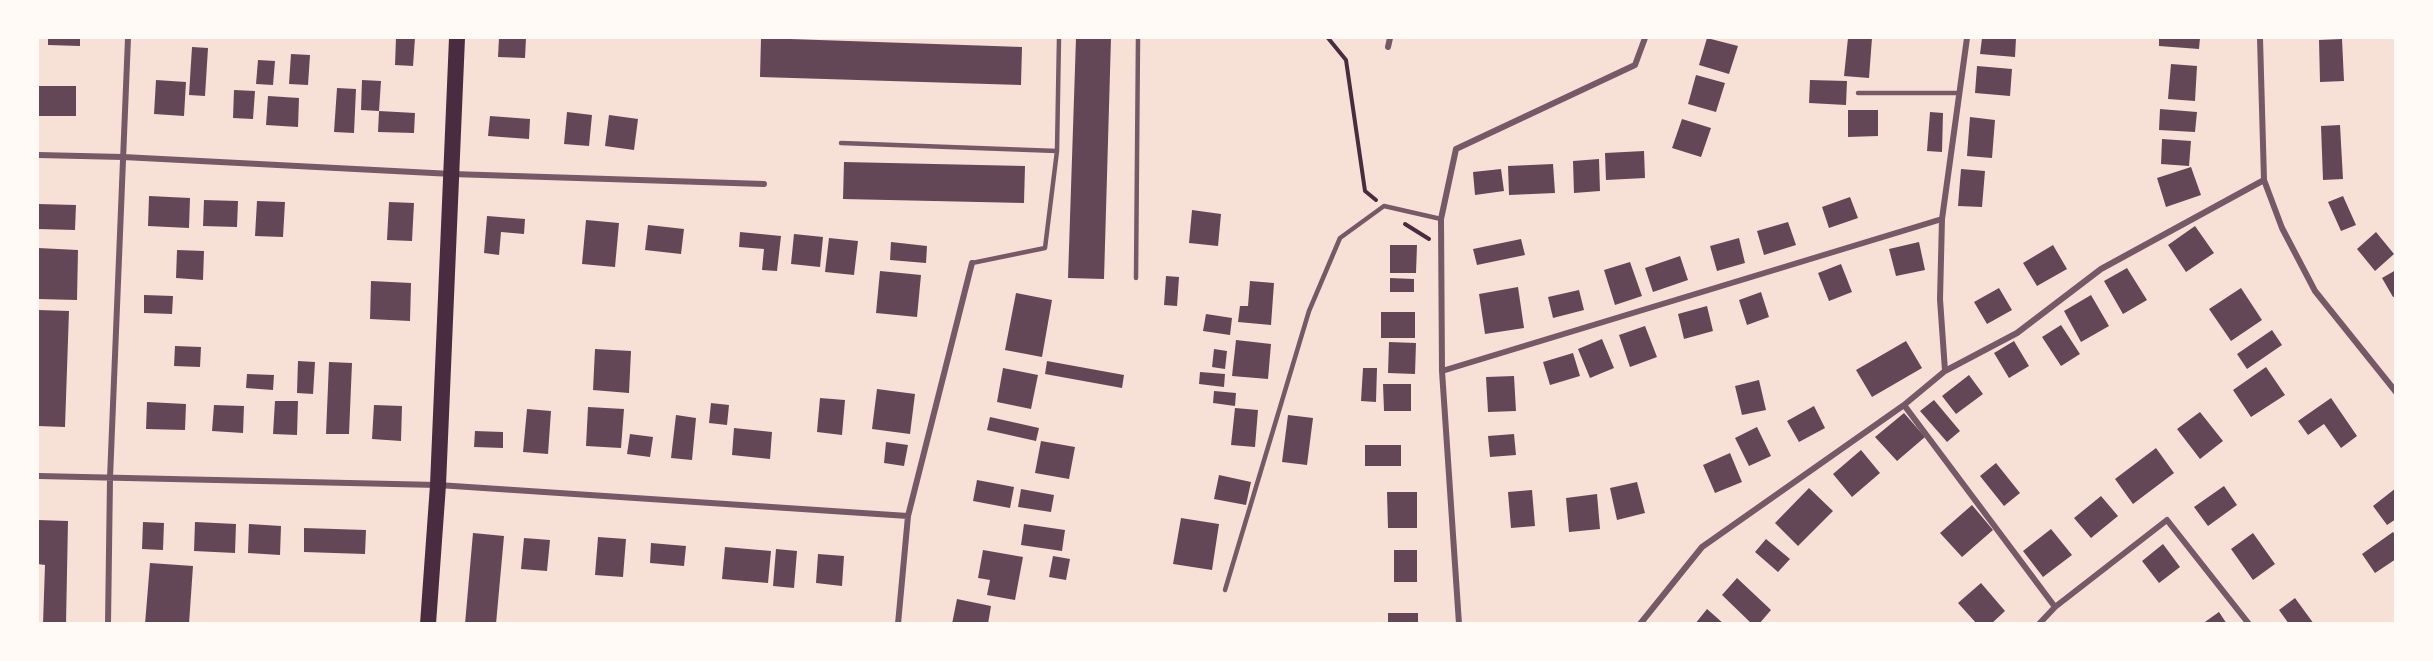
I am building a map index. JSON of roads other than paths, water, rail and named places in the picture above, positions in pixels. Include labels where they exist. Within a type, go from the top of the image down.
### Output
[{"type":"highway","points":[[428,624],[438,486],[457,38]]},
{"type":"street","points":[[108,624],[110,478],[128,38]]},
{"type":"street","points":[[1388,47],[1390,38]]},
{"type":"street","points":[[1459,624],[1442,371],[1441,245],[1441,219],[1456,149],[1635,65],[1645,38]]},
{"type":"street","points":[[1945,372],[1940,299],[1942,219],[1967,38]]},
{"type":"street","points":[[2260,38],[2264,180],[2282,228],[2315,291],[2396,392]]},
{"type":"street","points":[[38,155],[123,157],[452,174],[764,184]]},
{"type":"street","points":[[1640,624],[1702,547],[1904,405],[1945,372],[2017,333],[2101,269],[2264,180]]},
{"type":"street","points":[[1442,371],[1942,219]]},
{"type":"street","points":[[898,624],[908,516],[972,263]]},
{"type":"street","points":[[1904,405],[2055,607]]},
{"type":"street","points":[[38,476],[438,486],[908,516]]},
{"type":"street","points":[[2039,624],[2055,607],[2167,520],[2250,624]]},
{"type":"lane","points":[[972,263],[1045,248],[1057,151],[1059,38]]},
{"type":"lane","points":[[1136,278],[1138,38]]},
{"type":"lane","points":[[1858,93],[1959,93]]},
{"type":"lane","points":[[841,143],[1057,151]]},
{"type":"lane","points":[[1224,590],[1309,311],[1340,238],[1384,206],[1441,219]]}]
